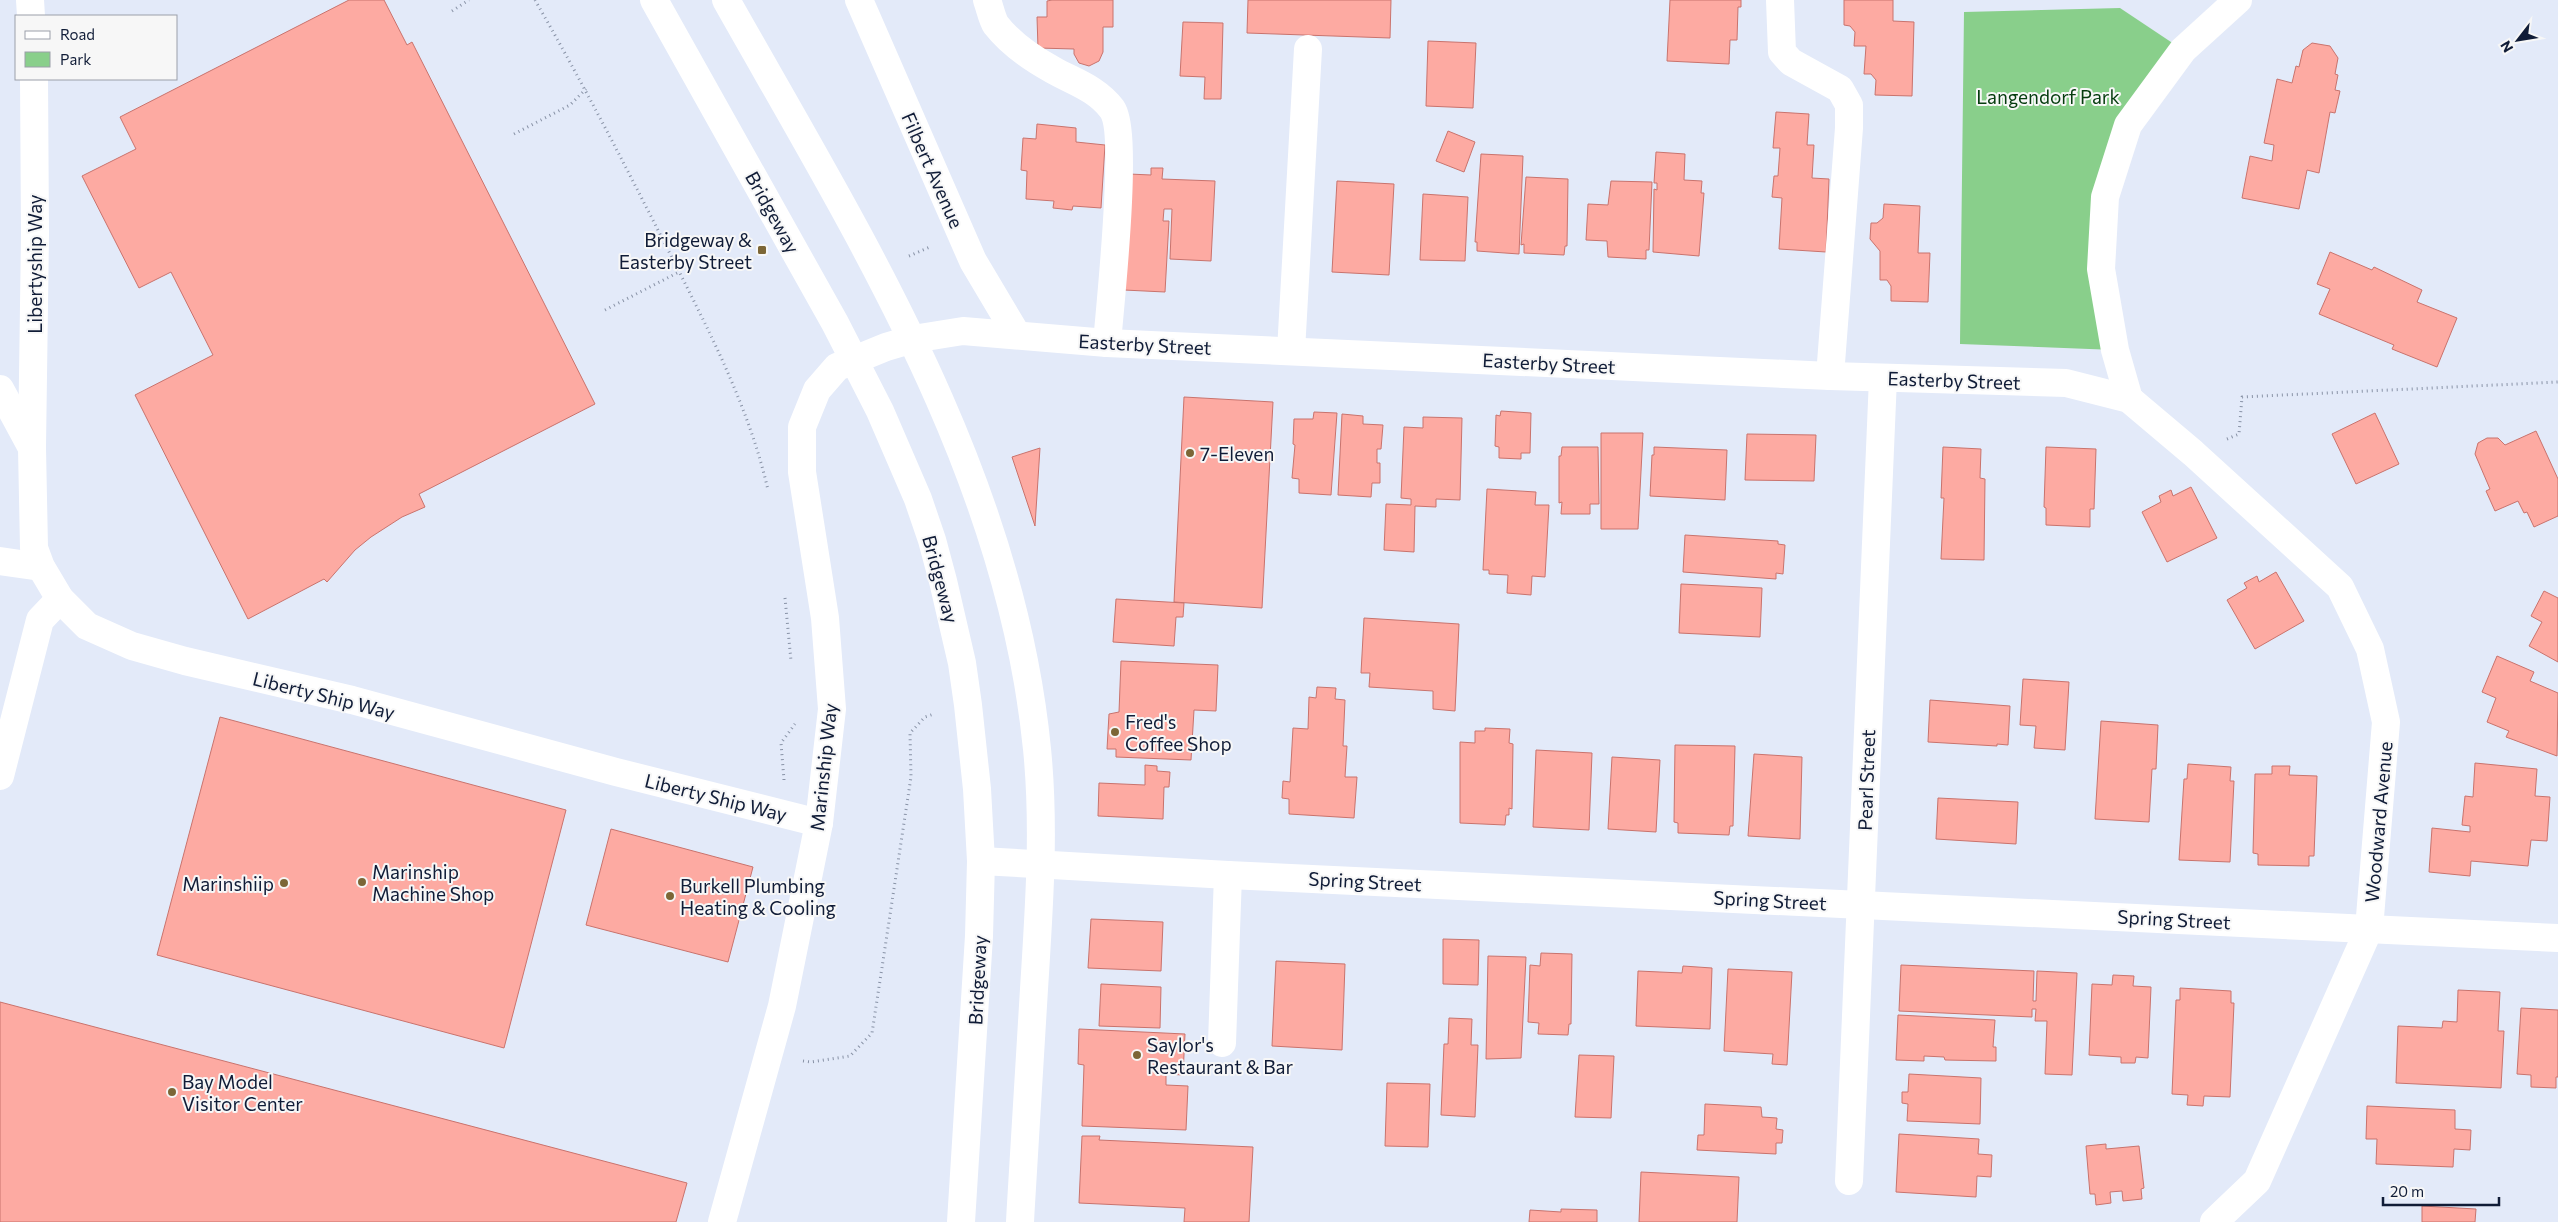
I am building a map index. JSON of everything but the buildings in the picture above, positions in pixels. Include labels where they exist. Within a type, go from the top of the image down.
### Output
[{"type":"street","points":[[30,0],[31,15]]},
{"type":"street","name":"Bridgeway","points":[[654,0],[854,359],[903,461],[932,540],[943,581],[962,663],[968,705],[982,861],[961,1222]]},
{"type":"street","points":[[726,0],[878,270],[913,339],[983,506],[1008,586],[1026,668],[1037,750],[1041,828],[1020,1222]]},
{"type":"street","name":"Filbert Avenue","points":[[859,0],[973,261],[1017,335]]},
{"type":"street","points":[[987,0],[996,24],[1020,48],[1053,70],[1088,86],[1113,110],[1119,149],[1116,232],[1107,343]]},
{"type":"street","points":[[1780,0],[1782,52],[1791,62],[1840,89],[1849,105],[1849,128],[1830,376]]},
{"type":"street","points":[[2129,399],[2115,350],[2101,269],[2106,197],[2128,126],[2183,50],[2238,0]]},
{"type":"street","points":[[1291,351],[1308,49]]},
{"type":"street","name":"Libertyship Way","points":[[32,448],[35,234],[34,80]]},
{"type":"street","name":"Easterby Street","points":[[886,347],[913,339],[963,331],[1107,343],[1830,376],[2066,383],[2129,399],[2193,453]]},
{"type":"street","name":"Marinship Way","points":[[722,1222],[782,1006],[818,823],[832,709],[825,618],[802,472],[802,427],[817,390],[837,367],[886,347]]},
{"type":"street","name":"Pearl Street","points":[[1849,1181],[1883,378]]},
{"type":"street","name":"Liberty Ship Way","points":[[0,389],[32,448],[34,548],[41,567],[60,598],[87,626],[132,646],[185,661],[352,700],[616,772],[818,823]]},
{"type":"street","name":"Woodward Avenue","points":[[2193,453],[2340,587],[2370,649],[2386,722],[2369,929],[2257,1182],[2214,1222]]},
{"type":"street","points":[[0,561],[41,567]]},
{"type":"street","points":[[0,776],[40,620],[60,598]]},
{"type":"street","name":"Spring Street","points":[[982,861],[1228,875],[2558,938]]},
{"type":"street","points":[[1222,1043],[1228,875]]},
{"type":"path","points":[[452,11],[469,0]]},
{"type":"path","points":[[535,0],[586,89],[712,336],[749,423],[769,498]]},
{"type":"path","points":[[514,134],[570,105],[586,89]]},
{"type":"path","points":[[908,257],[935,245]]},
{"type":"path","points":[[606,310],[679,272]]},
{"type":"path","points":[[2193,453],[2240,434],[2242,397],[2558,382]]},
{"type":"path","points":[[784,588],[792,664]]},
{"type":"path","points":[[811,1062],[850,1056],[872,1033],[910,777],[910,733],[925,717]]},
{"type":"path","points":[[788,815],[781,743],[798,720]]},
{"type":"green space","name":"Langendorf Park","points":[[2120,8],[2183,50],[2105,197],[2115,350],[1960,344],[1964,12]]},
{"type":"place","name":"Bridgeway & Easterby Street","points":[[762,250]]},
{"type":"place","name":"7-Eleven","points":[[1190,453]]},
{"type":"place","name":"Fred's Coffee Shop","points":[[1115,732]]},
{"type":"place","name":"Marinship Machine Shop","points":[[362,882]]},
{"type":"place","name":"Marinshiip","points":[[284,883]]},
{"type":"place","name":"Burkell Plumbing Heating & Cooling","points":[[670,896]]},
{"type":"place","name":"Saylor's Restaurant & Bar","points":[[1137,1055]]},
{"type":"place","name":"Bay Model Visitor Center","points":[[172,1092]]}]
